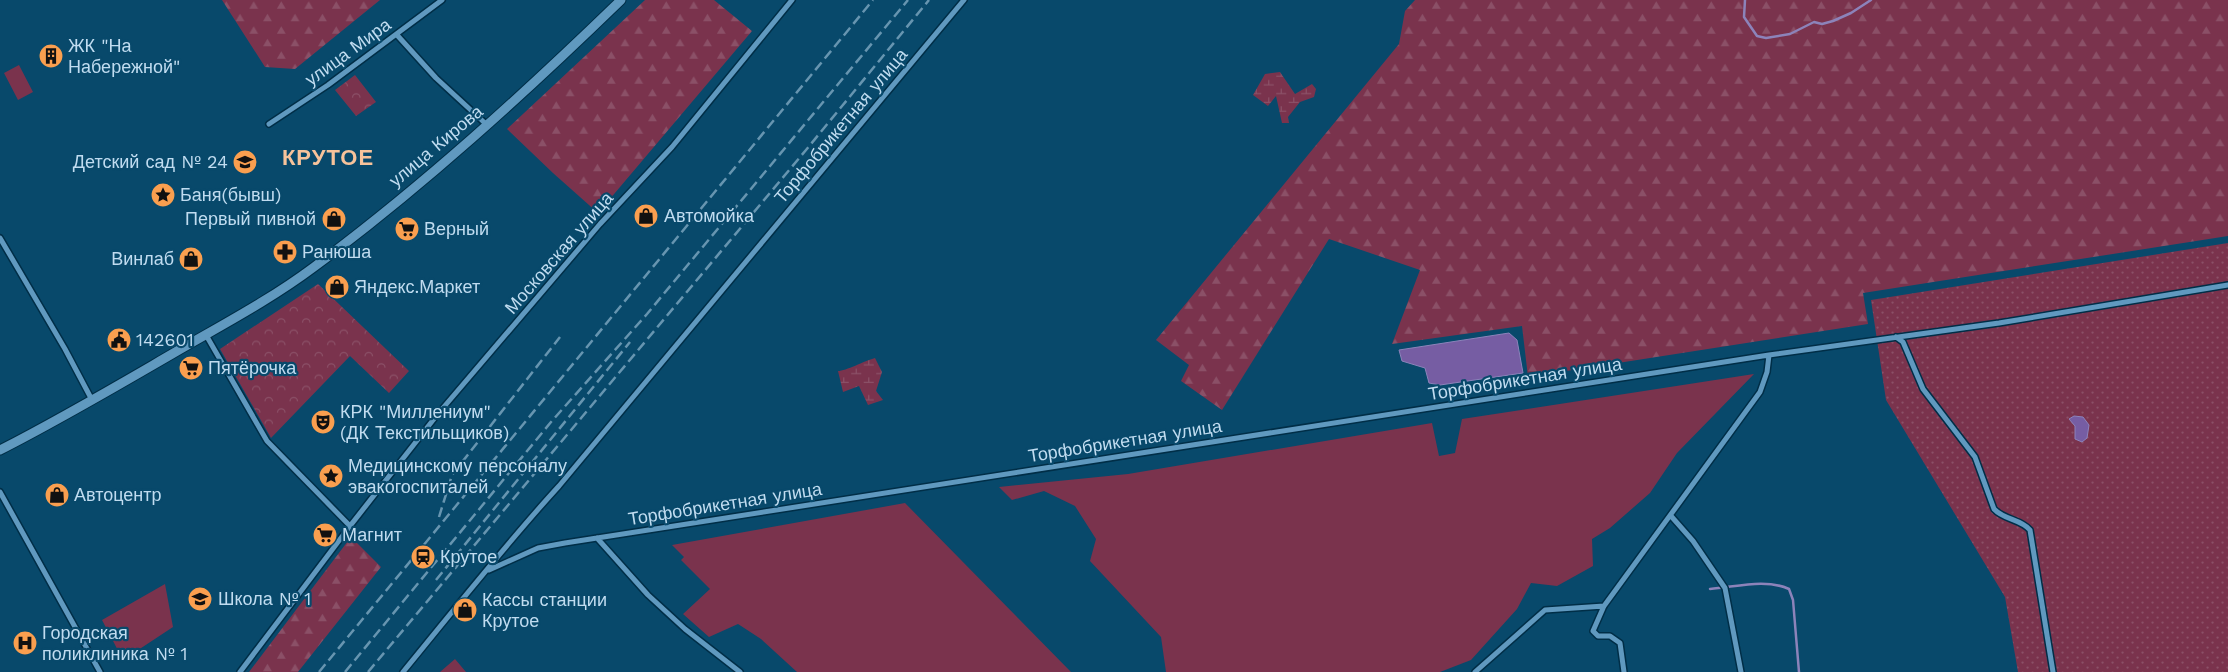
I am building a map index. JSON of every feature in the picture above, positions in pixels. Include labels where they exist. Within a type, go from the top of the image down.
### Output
[{"type":"street","name":"улица Мира","points":[[269,124],[328,85],[442,0]]},
{"type":"street","name":"улица Кирова","points":[[0,450],[206,335],[260,303],[314,266],[487,125],[621,0]]},
{"type":"street","name":"Московская улица","points":[[240,672],[350,526],[437,415],[600,224],[672,146],[792,0]]},
{"type":"street","name":"Торфобрикетная улица","points":[[403,672],[489,570],[518,531],[565,479],[964,0]]},
{"type":"street","points":[[396,34],[440,83],[487,125]]},
{"type":"street","points":[[0,238],[65,349],[92,400]]},
{"type":"street","name":"Торфобрикетная улица","points":[[489,570],[538,548],[597,538],[1769,355],[1999,323],[2228,285]]},
{"type":"street","points":[[206,335],[266,441],[350,526]]},
{"type":"street","points":[[1896,337],[1903,342],[1923,389],[1975,457],[1994,509],[2000,515],[2021,523],[2030,530],[2053,672]]},
{"type":"street","points":[[1624,672],[1620,643],[1610,636],[1598,636],[1593,631],[1604,606],[1760,392],[1767,372],[1769,355]]},
{"type":"street","points":[[0,492],[100,672]]},
{"type":"street","points":[[1671,516],[1693,541],[1726,588],[1741,672]]},
{"type":"street","points":[[597,538],[648,594],[686,629],[740,672]]},
{"type":"street","points":[[1475,672],[1544,610],[1604,606]]},
{"type":"green space","points":[[222,0],[380,0],[295,69],[265,67]]},
{"type":"green space","points":[[645,0],[714,0],[752,31],[598,213],[507,129]]},
{"type":"green space","points":[[1415,0],[2228,0],[2228,236],[1863,293],[1868,324],[1528,377],[1522,326],[1392,344],[1420,270],[1329,239],[1222,410],[1181,381],[1189,365],[1156,340],[1399,44],[1405,11]]},
{"type":"green space","points":[[19,65],[33,92],[18,100],[4,73]]},
{"type":"green space","points":[[1280,72],[1295,94],[1312,84],[1316,89],[1314,97],[1300,102],[1288,117],[1289,123],[1282,123],[1276,96],[1268,106],[1253,95],[1265,74]]},
{"type":"green space","points":[[355,75],[376,102],[356,116],[335,90]]},
{"type":"green space","points":[[2228,243],[2228,672],[2018,672],[2005,597],[1886,400],[1871,300]]},
{"type":"green space","points":[[318,284],[409,371],[389,393],[350,356],[271,438],[220,349]]},
{"type":"green space","points":[[875,358],[882,372],[876,391],[883,400],[868,405],[859,386],[843,392],[838,371]]},
{"type":"green space","points":[[1754,374],[1677,453],[1650,493],[1610,528],[1592,539],[1593,566],[1557,586],[1531,583],[1517,609],[1471,660],[1440,672],[1166,672],[1161,637],[1090,561],[1096,539],[1075,506],[1044,491],[1012,500],[999,487],[1128,474],[1432,423],[1439,456],[1455,453],[1462,419]]},
{"type":"green space","points":[[905,503],[1071,672],[797,672],[761,639],[738,624],[709,637],[683,614],[710,589],[681,560],[684,557],[672,545]]},
{"type":"green space","points":[[351,537],[381,567],[298,672],[249,672]]},
{"type":"green space","points":[[165,584],[173,627],[123,660],[102,620]]},
{"type":"green space","points":[[455,659],[466,672],[440,672]]},
{"type":"shaded area","points":[[1509,333],[1517,340],[1523,373],[1440,385],[1429,383],[1425,368],[1402,361],[1399,350]]},
{"type":"shaded area","points":[[2074,416],[2083,417],[2089,425],[2087,438],[2082,442],[2075,439],[2075,426],[2069,419]]},
{"type":"waterway","points":[[1745,0],[1744,17],[1757,36],[1766,38],[1790,34],[1814,22],[1822,24],[1833,21],[1851,13],[1871,0]]},
{"type":"waterway","points":[[1710,589],[1750,584],[1770,584],[1789,589],[1793,600],[1799,672]]},
{"type":"railway","points":[[319,672],[873,0]]},
{"type":"railway","points":[[345,672],[551,422],[647,314],[908,0]]},
{"type":"railway","points":[[368,672],[806,150],[929,0]]},
{"type":"railway","points":[[439,517],[452,475],[560,337]]},
{"type":"railway","points":[[436,580],[630,342]]},
{"type":"place","name":"ЖК \"На Набережной\"","points":[[51,56]]},
{"type":"place","name":"Детский сад № 24","points":[[245,162]]},
{"type":"place","name":"Баня(бывш)","points":[[163,195]]},
{"type":"place","name":"Автомойка","points":[[646,216]]},
{"type":"place","name":"Первый пивной","points":[[334,219]]},
{"type":"place","name":"Верный","points":[[407,229]]},
{"type":"place","name":"Ранюша","points":[[285,252]]},
{"type":"place","name":"Винлаб","points":[[191,259]]},
{"type":"place","name":"Яндекс.Маркет","points":[[337,287]]},
{"type":"place","name":"142601","points":[[119,340]]},
{"type":"place","name":"Пятёрочка","points":[[191,368]]},
{"type":"place","name":"КРК \"Миллениум\" (ДК Текстильщиков)","points":[[323,422]]},
{"type":"place","name":"Медицинскому персоналу эвакогоспиталей","points":[[331,476]]},
{"type":"place","name":"Автоцентр","points":[[57,495]]},
{"type":"place","name":"Магнит","points":[[325,535]]},
{"type":"place","name":"Крутое","points":[[423,557]]},
{"type":"place","name":"Школа № 1","points":[[200,599]]},
{"type":"place","name":"Кассы станции Крутое","points":[[465,610]]},
{"type":"place","name":"Городская поликлиника № 1","points":[[25,643]]},
{"type":"district","name":"КРУТОЕ","points":[[328,157]]}]
